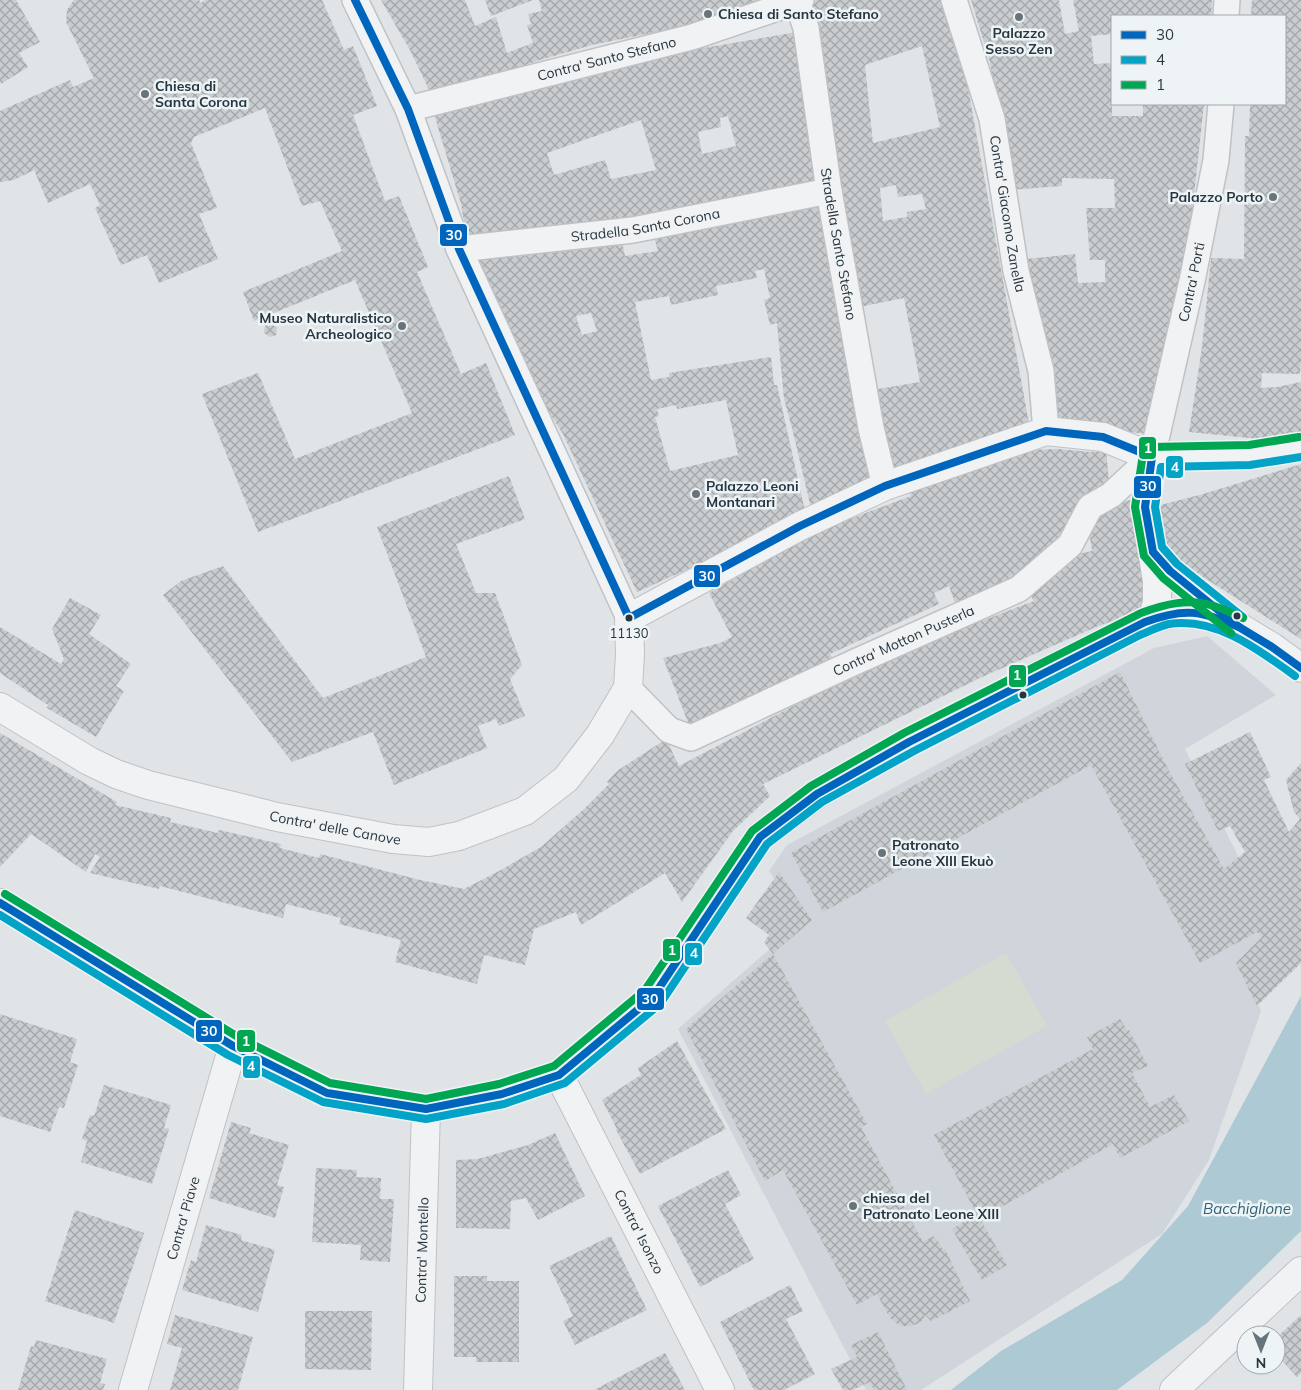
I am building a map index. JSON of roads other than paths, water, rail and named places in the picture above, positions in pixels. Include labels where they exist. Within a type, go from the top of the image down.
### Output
[{"type":"street","points":[[355,0],[408,109],[459,249],[629,618],[630,654],[628,688]]},
{"type":"street","name":"Contra' Giacomo Zanella","points":[[954,0],[992,119],[1016,271],[1041,370],[1046,431]]},
{"type":"street","points":[[1226,15],[1227,0]]},
{"type":"street","name":"Contra' Santo Stefano","points":[[408,109],[692,37],[799,1]]},
{"type":"street","name":"Stradella Santo Stefano","points":[[799,1],[806,28],[829,192],[871,428],[885,486]]},
{"type":"street","name":"Contra' Porti","points":[[1152,457],[1192,281],[1214,170],[1221,105]]},
{"type":"street","name":"Stradella Santa Corona","points":[[459,249],[634,230],[829,192]]},
{"type":"street","points":[[629,618],[800,526],[885,486],[1046,431],[1103,437],[1152,457],[1250,455],[1301,447]]},
{"type":"street","points":[[1152,457],[1144,507],[1157,581],[1157,602],[1154,618]]},
{"type":"street","name":"Contra' Motton Pusterla","points":[[628,688],[669,730],[691,738],[1019,589],[1070,545],[1090,507],[1111,495],[1152,457]]},
{"type":"street","points":[[1153,552],[1170,571],[1239,627],[1272,647],[1301,668]]},
{"type":"street","points":[[2,911],[233,1046],[327,1093],[426,1110],[502,1094],[560,1074],[653,998],[760,837],[817,794],[900,747],[1154,618],[1171,614],[1190,613],[1208,615],[1239,627]]},
{"type":"street","name":"Contra' delle Canove","points":[[0,707],[89,761],[116,774],[148,785],[277,817],[393,839],[429,842],[459,836],[525,811],[566,779],[600,735],[628,688]]},
{"type":"street","name":"Contra' Piave","points":[[133,1390],[233,1046]]},
{"type":"street","name":"Contra' Isonzo","points":[[560,1074],[720,1390]]},
{"type":"street","name":"Contra' Montello","points":[[418,1390],[426,1110]]},
{"type":"street","points":[[1174,1390],[1301,1271]]},
{"type":"water","name":"Bacchiglione","points":[[1301,996],[1301,1231],[1207,1323],[1117,1390],[951,1390],[1001,1351],[1122,1280],[1188,1206]]},
{"type":"place","name":"Chiesa di Santo Stefano","points":[[708,14]]},
{"type":"place","name":"Palazzo Sesso Zen","points":[[1019,17]]},
{"type":"place","name":"Chiesa di Santa Corona","points":[[145,94]]},
{"type":"place","name":"Palazzo Porto","points":[[1273,197]]},
{"type":"place","name":"Museo Naturalistico Archeologico","points":[[402,326]]},
{"type":"place","name":"Palazzo Leoni Montanari","points":[[696,494]]},
{"type":"place","name":"11130","points":[[629,618]]},
{"type":"place","name":"Patronato Leone XIII Ekuò","points":[[882,853]]},
{"type":"place","name":"chiesa del Patronato Leone XIII","points":[[853,1206]]}]
